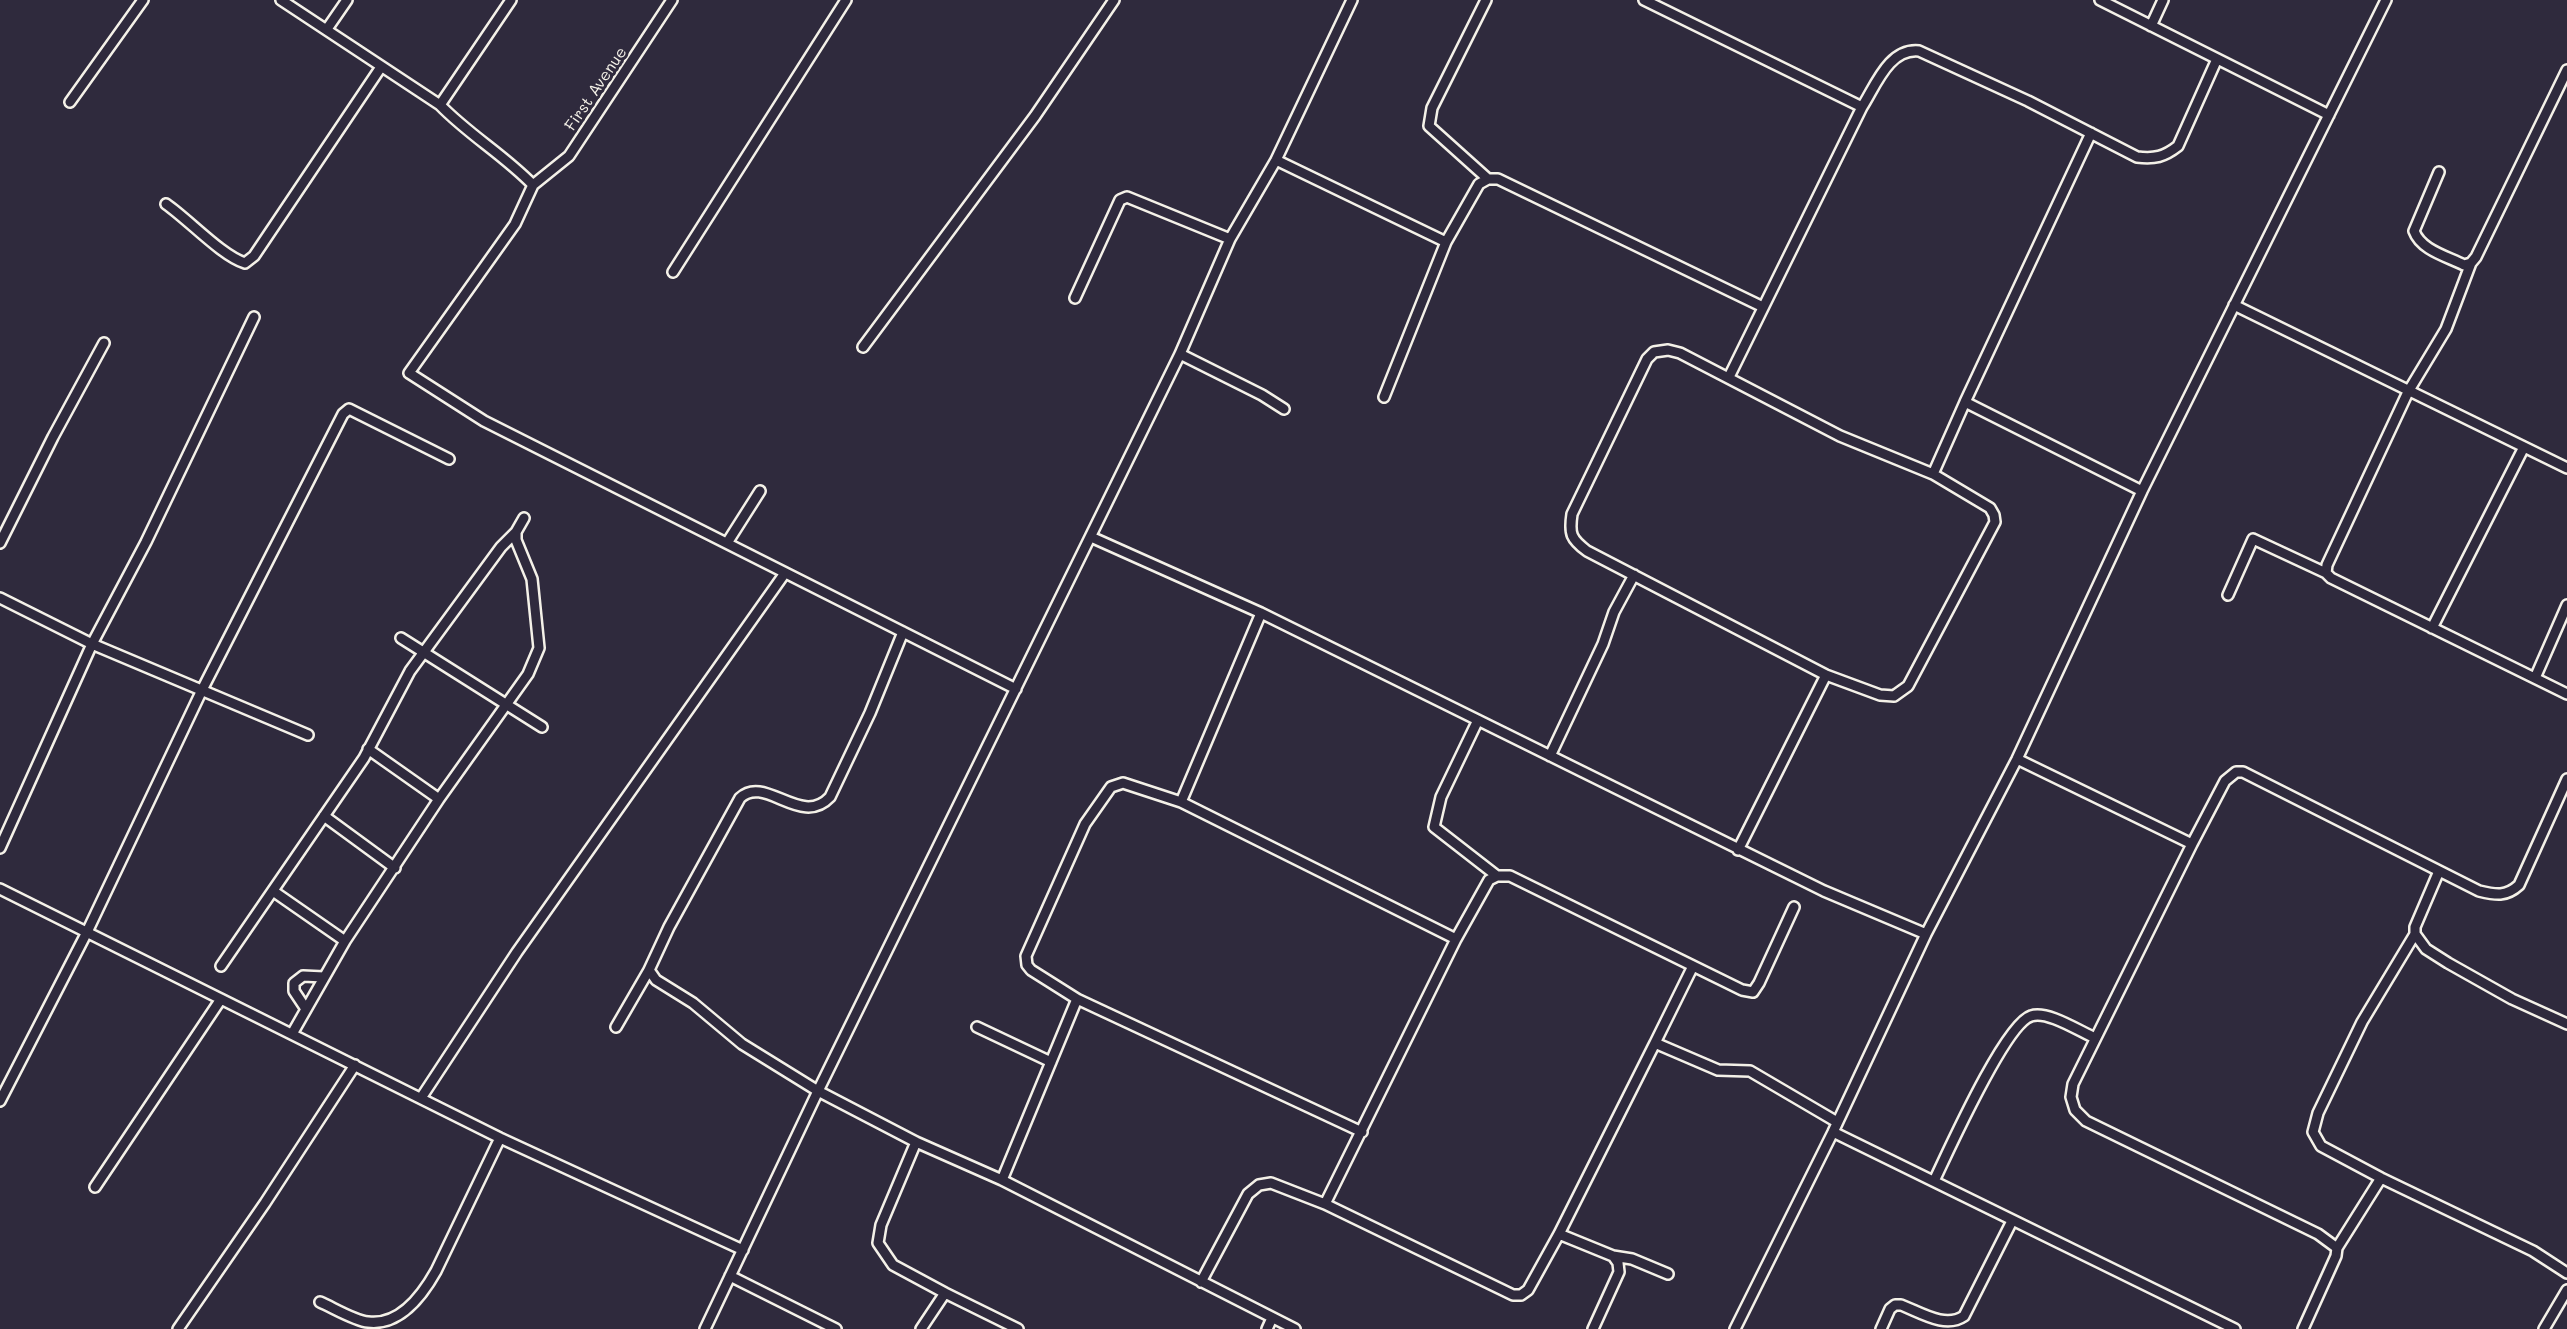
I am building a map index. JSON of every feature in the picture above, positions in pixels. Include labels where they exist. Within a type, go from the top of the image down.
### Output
[{"type":"street","points":[[70,102],[143,0]]},
{"type":"street","points":[[281,0],[327,28],[381,67],[440,105],[458,123],[515,167],[533,185],[514,224],[409,374],[484,421],[1016,688]]},
{"type":"street","points":[[327,28],[347,0]]},
{"type":"street","points":[[440,105],[511,0]]},
{"type":"street","name":"First Avenue","points":[[533,185],[569,156],[672,0]]},
{"type":"street","points":[[673,272],[846,0]]},
{"type":"street","points":[[863,347],[1035,116],[1114,0]]},
{"type":"street","points":[[705,1329],[818,1090],[1180,354],[1230,239],[1276,160],[1352,0]]},
{"type":"street","points":[[1486,0],[1432,108],[1429,126],[1488,179]]},
{"type":"street","points":[[1644,0],[1862,107]]},
{"type":"street","points":[[2100,0],[2329,115]]},
{"type":"street","points":[[2151,26],[2163,0]]},
{"type":"street","points":[[1735,1329],[1833,1132],[1926,934],[2017,759],[2142,491],[2386,0]]},
{"type":"street","points":[[1729,377],[1862,107],[1887,66],[1897,56],[1907,50],[1919,51],[2137,157],[2153,159],[2167,154],[2178,146],[2217,59]]},
{"type":"street","points":[[166,204],[187,218],[234,260],[244,263],[254,256],[381,67]]},
{"type":"street","points":[[2326,573],[2327,565],[2408,392],[2446,329],[2471,263],[2476,257],[2567,69]]},
{"type":"street","points":[[1933,474],[2091,133]]},
{"type":"street","points":[[1276,160],[1446,242]]},
{"type":"street","points":[[2439,172],[2414,231],[2417,239],[2425,246],[2464,264],[2471,263]]},
{"type":"street","points":[[1384,397],[1446,242],[1479,184],[1488,179],[1498,179],[1763,307]]},
{"type":"street","points":[[1075,298],[1120,200],[1127,196],[1230,239]]},
{"type":"street","points":[[2234,305],[2567,468]]},
{"type":"street","points":[[0,848],[92,644],[146,542],[254,317]]},
{"type":"street","points":[[0,541],[53,437],[105,343]]},
{"type":"street","points":[[1668,350],[1680,353],[1729,377],[1840,436],[1933,474],[1990,508],[1994,515],[1995,522],[1922,663],[1908,686],[1894,696],[1880,695],[1826,675],[1576,543],[1569,530],[1576,504],[1647,359],[1654,352],[1668,350]]},
{"type":"street","points":[[1180,354],[1262,395],[1284,409]]},
{"type":"street","points":[[1965,402],[2142,491]]},
{"type":"street","points":[[0,1101],[87,932],[202,690],[343,414],[349,409],[449,459]]},
{"type":"street","points":[[2432,628],[2524,447]]},
{"type":"street","points":[[728,543],[760,491]]},
{"type":"street","points":[[221,966],[368,749],[410,671],[501,547],[516,532],[524,518]]},
{"type":"street","points":[[292,1034],[345,942],[439,799],[528,674],[539,648],[532,579],[516,540],[516,532]]},
{"type":"street","points":[[1090,537],[1261,613],[1824,891],[1926,934]]},
{"type":"street","points":[[2228,595],[2253,539],[2326,573],[2331,578],[2567,694]]},
{"type":"street","points":[[421,1098],[517,952],[785,573]]},
{"type":"street","points":[[1550,756],[1603,644],[1614,612],[1634,575]]},
{"type":"street","points":[[0,598],[92,644],[308,735]]},
{"type":"street","points":[[2535,678],[2564,618],[2567,605]]},
{"type":"street","points":[[1181,802],[1261,613]]},
{"type":"street","points":[[616,1027],[649,970],[669,927],[746,792],[756,791],[809,808],[822,806],[830,797],[870,712],[903,632]]},
{"type":"street","points":[[401,638],[543,727]]},
{"type":"street","points":[[1738,850],[1826,675]]},
{"type":"street","points":[[1478,720],[1441,797],[1434,827],[1497,876]]},
{"type":"street","points":[[368,749],[439,799]]},
{"type":"street","points":[[2017,759],[2192,844]]},
{"type":"street","points":[[2337,1248],[2319,1234],[2086,1122],[2075,1110],[2071,1097],[2073,1084],[2095,1038],[2225,781],[2236,772],[2243,772],[2479,891],[2497,895],[2510,894],[2519,885],[2567,778]]},
{"type":"street","points":[[1362,1132],[1077,999],[1031,970],[1027,965],[1026,956],[1085,824],[1111,788],[1123,783],[1181,802],[1456,939]]},
{"type":"street","points":[[324,816],[395,868]]},
{"type":"street","points":[[2439,871],[2415,927],[2415,934],[2362,1022],[2318,1113],[2313,1132],[2321,1146],[2381,1178],[2533,1251],[2567,1273]]},
{"type":"street","points":[[1325,1204],[1456,939],[1489,880],[1497,876],[1510,876],[1742,990],[1753,992],[1760,983],[1794,907]]},
{"type":"street","points":[[0,889],[500,1138],[742,1250]]},
{"type":"street","points":[[273,891],[345,942]]},
{"type":"street","points":[[2415,934],[2426,949],[2448,963],[2512,999],[2567,1024]]},
{"type":"street","points":[[1201,1282],[1248,1194],[1259,1185],[1271,1183],[1325,1204],[1513,1295],[1521,1295],[1528,1290],[1559,1234],[1693,966]]},
{"type":"street","points":[[649,970],[656,980],[693,1004],[742,1044],[818,1090],[916,1142],[1002,1180],[1295,1329]]},
{"type":"street","points":[[306,1009],[294,991],[294,983],[303,976],[324,977]]},
{"type":"street","points":[[95,1187],[221,999]]},
{"type":"street","points":[[1002,1180],[1077,999]]},
{"type":"street","points":[[1934,1181],[1978,1090],[2019,1024],[2031,1016],[2047,1015],[2095,1038]]},
{"type":"street","points":[[977,1027],[1051,1062]]},
{"type":"street","points":[[1655,1043],[1718,1070],[1750,1071],[1837,1122]]},
{"type":"street","points":[[178,1329],[265,1203],[355,1065]]},
{"type":"street","points":[[1833,1132],[2214,1324],[2235,1329]]},
{"type":"street","points":[[320,1302],[367,1323],[390,1320],[410,1306],[429,1284],[436,1271],[500,1138]]},
{"type":"street","points":[[916,1142],[881,1225],[878,1243],[893,1265],[1018,1329]]},
{"type":"street","points":[[2303,1329],[2336,1256],[2337,1248],[2381,1178]]},
{"type":"street","points":[[1881,1329],[1890,1309],[1895,1305],[1901,1305],[1947,1322],[1957,1321],[1964,1316],[2012,1221]]},
{"type":"street","points":[[1559,1234],[1613,1256],[1632,1259],[1668,1274]]},
{"type":"street","points":[[1593,1329],[1619,1272],[1618,1263],[1613,1256]]},
{"type":"street","points":[[730,1276],[836,1329]]},
{"type":"street","points":[[2544,1329],[2567,1290]]},
{"type":"street","points":[[921,1329],[945,1293]]},
{"type":"street","points":[[1267,1329],[1272,1318]]}]
